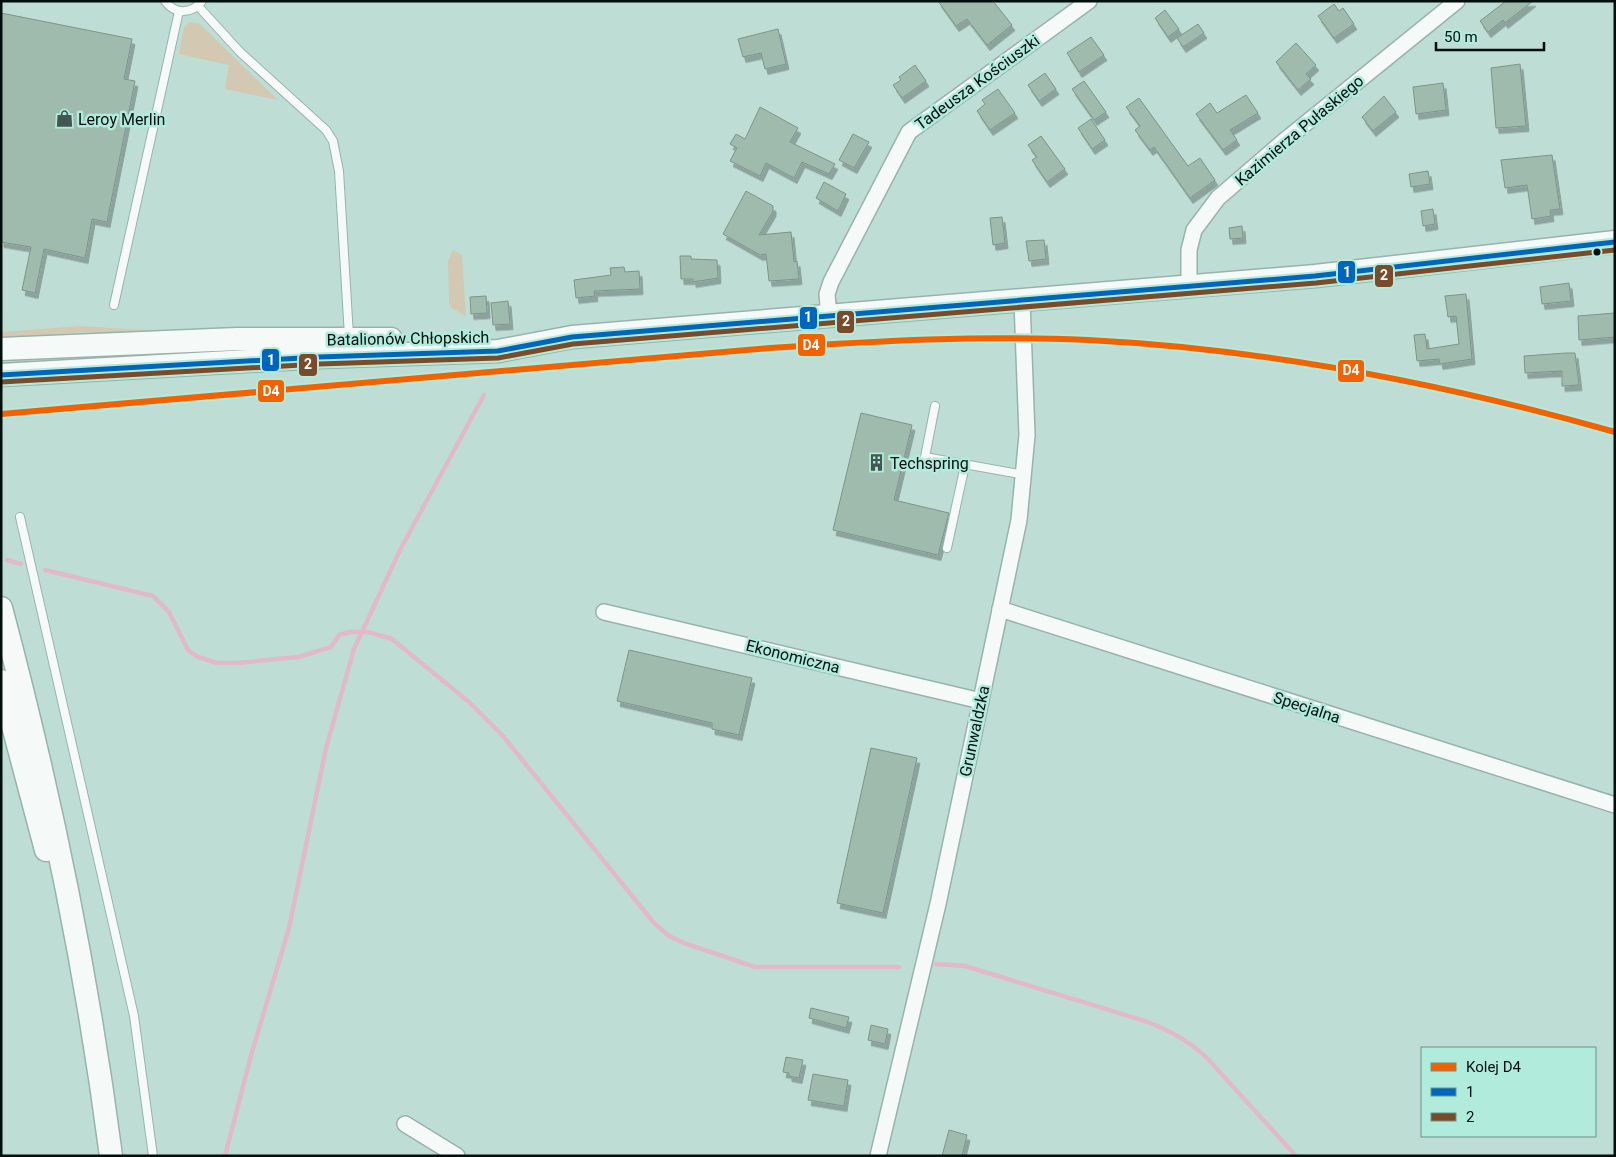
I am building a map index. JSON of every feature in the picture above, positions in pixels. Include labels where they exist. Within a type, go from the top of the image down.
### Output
[{"type":"main road","name":"Batalionów Chłopskich","points":[[1,375],[350,347],[535,335],[572,337],[829,317],[1407,267],[1615,242]]},
{"type":"main road","name":"Batalionów Chłopskich","points":[[1,349],[237,339],[350,347]]},
{"type":"main road","points":[[1,608],[54,822],[98,1054],[111,1156]]},
{"type":"main road","points":[[1,681],[34,808],[79,959]]},
{"type":"street","name":"Tadeusza Kościuszki","points":[[829,317],[827,294],[831,282],[909,132],[1090,1]]},
{"type":"street","name":"Kazimierza Pułaskiego","points":[[1189,287],[1189,250],[1194,230],[1218,198],[1322,110],[1457,1]]},
{"type":"street","name":"Grunwaldzka","points":[[878,1156],[936,913],[1019,520],[1025,475],[1027,435],[1022,301]]},
{"type":"street","name":"Specjalna","points":[[1000,609],[1615,804]]},
{"type":"street","name":"Ekonomiczna","points":[[604,612],[981,702]]},
{"type":"street","points":[[405,1124],[456,1156]]},
{"type":"lane","points":[[165,1],[179,11],[186,12],[200,4],[240,52],[326,130],[333,141],[339,171],[350,347]]},
{"type":"lane","points":[[114,305],[179,11]]},
{"type":"lane","points":[[935,406],[925,458],[1025,475]]},
{"type":"lane","points":[[947,548],[965,465]]},
{"type":"lane","points":[[20,517],[134,1016],[153,1156]]},
{"type":"shaded area","points":[[189,22],[199,23],[278,100],[225,89],[229,65],[179,54],[184,27]]},
{"type":"shaded area","points":[[453,250],[462,255],[466,316],[451,308],[449,303],[448,261]]},
{"type":"shaded area","points":[[79,326],[159,331],[126,335],[84,332],[12,338],[1,337],[1,332]]},
{"type":"building","points":[[938,1],[993,1],[1012,25],[987,45],[967,19],[956,26]]},
{"type":"building","points":[[1506,1],[1533,1],[1505,23],[1503,20],[1488,32],[1480,21]]},
{"type":"building","points":[[1334,4],[1339,11],[1343,8],[1354,24],[1334,38],[1318,16]]},
{"type":"building","points":[[1165,10],[1179,29],[1168,37],[1155,18]]},
{"type":"building","name":"Leroy Merlin","points":[[1,13],[132,39],[124,79],[135,81],[107,222],[92,219],[85,258],[44,249],[35,293],[22,290],[31,247],[1,242]]},
{"type":"building","points":[[1198,24],[1204,33],[1183,47],[1177,38]]},
{"type":"building","points":[[778,29],[786,64],[765,69],[761,53],[743,57],[738,39]]},
{"type":"building","points":[[1091,37],[1104,55],[1079,72],[1067,53]]},
{"type":"building","points":[[1296,43],[1316,65],[1306,74],[1311,79],[1298,90],[1276,62]]},
{"type":"building","points":[[1520,64],[1526,126],[1496,128],[1491,68]]},
{"type":"building","points":[[915,65],[926,81],[902,98],[893,85],[901,80],[899,77]]},
{"type":"building","points":[[1045,73],[1056,89],[1039,101],[1028,85]]},
{"type":"building","points":[[1084,81],[1106,112],[1094,120],[1072,89]]},
{"type":"building","points":[[1443,83],[1446,110],[1416,114],[1413,87]]},
{"type":"building","points":[[998,89],[1015,113],[990,130],[977,111],[985,104],[982,100]]},
{"type":"building","points":[[1246,95],[1258,113],[1230,130],[1237,140],[1223,150],[1196,114],[1210,103],[1217,113]]},
{"type":"building","points":[[1384,96],[1396,112],[1373,131],[1362,117]]},
{"type":"building","points":[[1139,98],[1188,166],[1200,158],[1215,180],[1190,198],[1154,147],[1150,150],[1135,130],[1140,126],[1126,107]]},
{"type":"building","points":[[760,107],[798,128],[790,142],[835,164],[829,174],[802,162],[794,178],[766,163],[760,176],[730,161],[737,148],[730,144],[736,134],[745,139]]},
{"type":"building","points":[[1091,119],[1105,140],[1092,149],[1078,128]]},
{"type":"building","points":[[853,134],[869,142],[854,168],[839,160]]},
{"type":"building","points":[[1041,136],[1065,169],[1047,182],[1032,160],[1037,157],[1028,145]]},
{"type":"building","points":[[1552,155],[1560,209],[1550,210],[1551,216],[1532,219],[1527,185],[1505,188],[1501,160]]},
{"type":"building","points":[[1428,171],[1430,184],[1411,187],[1409,174]]},
{"type":"building","points":[[824,182],[846,194],[838,211],[816,198]]},
{"type":"building","points":[[746,191],[773,206],[773,211],[759,235],[791,232],[794,262],[797,261],[799,279],[769,281],[766,254],[760,255],[723,234]]},
{"type":"building","points":[[1433,209],[1435,224],[1423,226],[1421,211]]},
{"type":"building","points":[[1002,217],[1005,243],[993,245],[990,218]]},
{"type":"building","points":[[1242,226],[1243,238],[1230,239],[1229,228]]},
{"type":"building","points":[[1044,240],[1046,259],[1029,261],[1026,241]]},
{"type":"building","points":[[680,256],[691,256],[691,259],[717,260],[718,278],[693,282],[693,279],[681,279]]},
{"type":"building","points":[[624,267],[625,272],[639,271],[640,289],[594,291],[595,296],[576,298],[574,280],[611,275],[610,268]]},
{"type":"building","points":[[1569,283],[1571,301],[1542,304],[1540,287]]},
{"type":"building","points":[[1466,294],[1472,359],[1440,364],[1439,359],[1417,361],[1414,335],[1425,334],[1427,349],[1459,344],[1456,316],[1448,317],[1445,296]]},
{"type":"building","points":[[486,296],[487,313],[471,314],[470,297]]},
{"type":"building","points":[[508,301],[510,324],[493,325],[491,303]]},
{"type":"building","points":[[1615,313],[1615,337],[1579,340],[1578,316]]},
{"type":"building","points":[[1575,353],[1579,385],[1562,386],[1562,371],[1525,373],[1524,356]]},
{"type":"building","name":"Techspring","points":[[861,413],[912,425],[894,500],[949,513],[938,555],[833,530]]},
{"type":"building","points":[[629,650],[752,678],[739,735],[712,729],[712,723],[617,701]]},
{"type":"building","points":[[871,748],[917,758],[883,913],[837,903]]},
{"type":"building","points":[[811,1008],[849,1017],[846,1028],[809,1018]]},
{"type":"building","points":[[871,1025],[888,1029],[885,1044],[868,1040]]},
{"type":"building","points":[[786,1057],[803,1060],[799,1078],[789,1076],[789,1073],[783,1072]]},
{"type":"building","points":[[813,1074],[848,1080],[844,1106],[808,1100]]},
{"type":"building","points":[[949,1130],[967,1135],[962,1156],[942,1156]]},
{"type":"waterway","points":[[225,1156],[252,1052],[289,928],[326,748],[354,649],[400,550],[484,395]]},
{"type":"waterway","points":[[7,560],[21,564]]},
{"type":"waterway","points":[[45,570],[153,596],[169,612],[188,650],[198,657],[217,663],[298,657],[331,647],[339,635],[350,632],[368,632],[392,639],[469,702],[503,736],[654,923],[669,936],[755,967],[899,967]]},
{"type":"waterway","points":[[936,964],[965,966],[1145,1021],[1171,1032],[1186,1041],[1208,1059],[1296,1156]]},
{"type":"rail line","name":"D4","points":[[1,414],[770,348],[889,341],[1008,338],[1088,340],[1155,345],[1222,351],[1288,360],[1354,371],[1485,398],[1615,432]]},
{"type":"transit line","name":"1","points":[[1,375],[319,357],[498,351],[572,337],[1315,276],[1615,242]]},
{"type":"transit line","name":"2","points":[[1,382],[319,364],[498,358],[573,344],[1316,283],[1615,250]]},
{"type":"place","name":"Leroy Merlin","points":[[64,119]]},
{"type":"place","name":"Techspring","points":[[876,463]]}]
